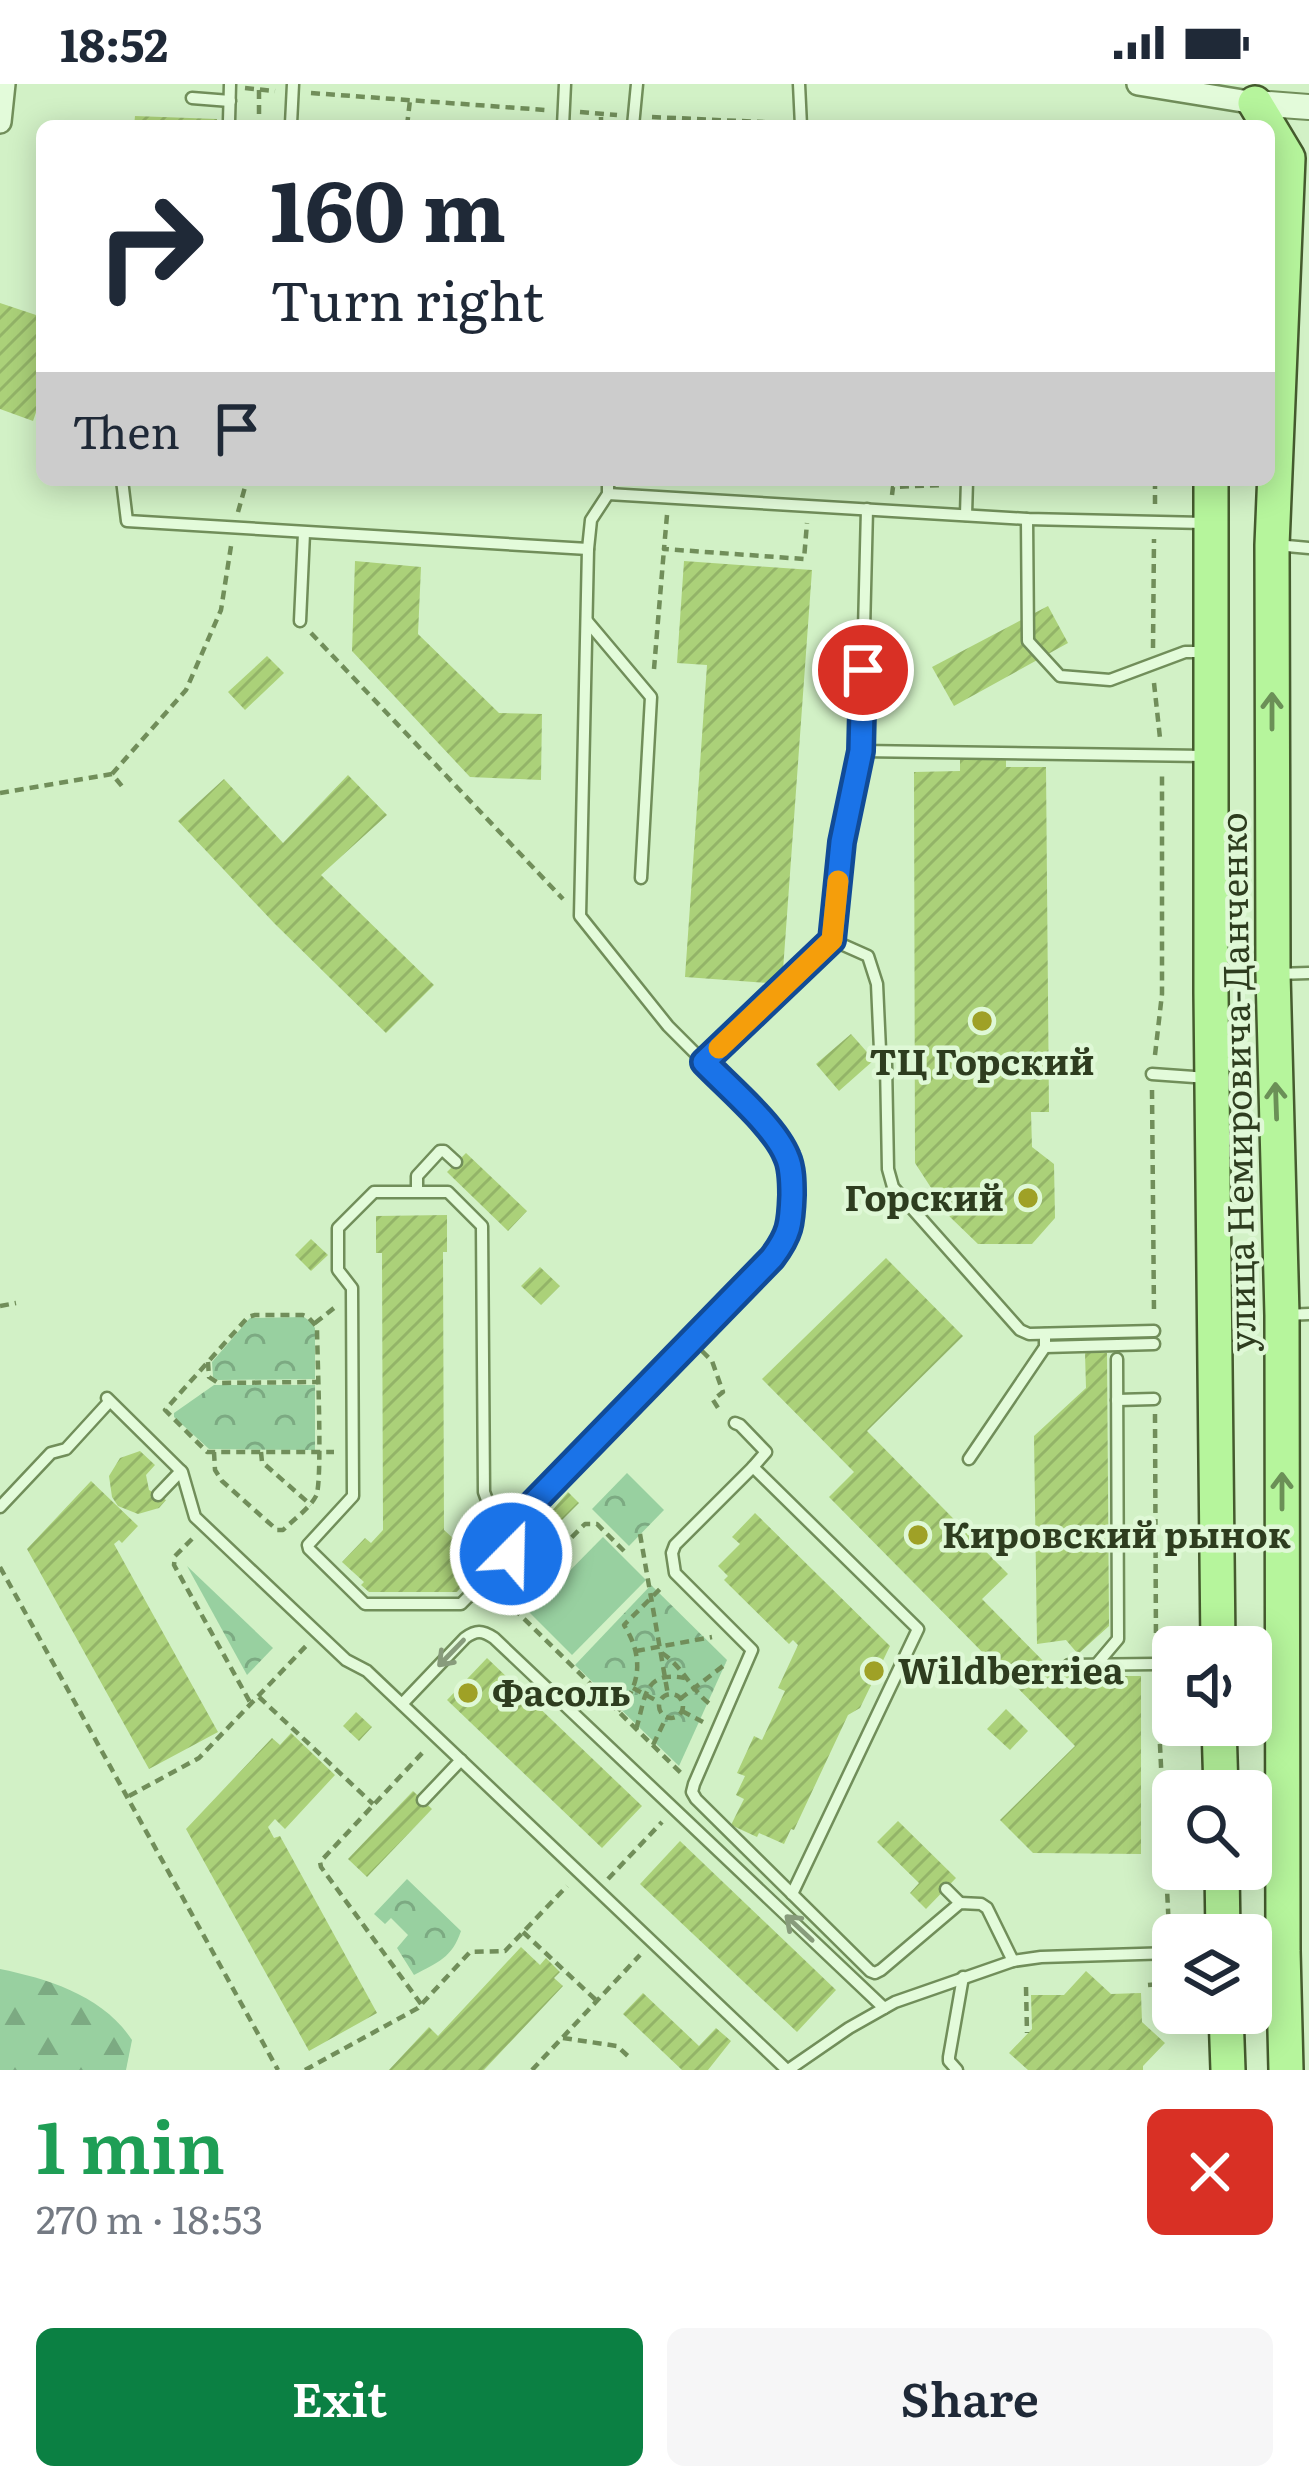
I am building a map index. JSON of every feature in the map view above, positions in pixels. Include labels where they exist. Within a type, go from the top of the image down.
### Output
[{"type":"main road","name":"улица Немировича-Данченко","points":[[1275,139],[1288,158],[1275,472]]},
{"type":"main road","name":"улица Немировича-Данченко","points":[[1211,486],[1218,1626]]},
{"type":"main road","name":"улица Немировича-Данченко","points":[[1269,1914],[1296,1315],[1273,974],[1274,486]]},
{"type":"main road","name":"улица Немировича-Данченко","points":[[1272,1982],[1286,2070]]},
{"type":"main road","points":[[1227,2034],[1228,2070]]},
{"type":"street","points":[[0,122],[4,84]]},
{"type":"street","points":[[1138,84],[1251,104],[1309,107]]},
{"type":"lane","points":[[563,120],[565,84]]},
{"type":"lane","points":[[634,120],[637,84]]},
{"type":"lane","points":[[800,84],[801,120]]},
{"type":"lane","points":[[230,85],[230,120]]},
{"type":"lane","points":[[291,120],[293,88]]},
{"type":"lane","points":[[192,98],[230,101]]},
{"type":"lane","points":[[123,486],[127,521],[588,549]]},
{"type":"lane","points":[[512,1525],[484,1497],[482,1226],[448,1192],[416,1191],[374,1192],[338,1228],[338,1270],[352,1288],[353,1496],[310,1541],[309,1549],[371,1605],[461,1604],[511,1554],[512,1525],[772,1258],[791,1225],[788,1158],[774,1135],[668,1026],[580,916],[588,549],[591,520],[608,486]]},
{"type":"lane","points":[[966,515],[967,486]]},
{"type":"lane","points":[[608,494],[1028,519],[1210,523]]},
{"type":"lane","points":[[704,1062],[832,940],[842,842],[861,751],[867,509]]},
{"type":"lane","points":[[1028,519],[1028,641],[1060,676],[1110,680],[1185,652],[1211,652]]},
{"type":"lane","points":[[300,621],[304,533]]},
{"type":"lane","points":[[1272,545],[1309,548]]},
{"type":"lane","points":[[587,621],[651,697],[641,878]]},
{"type":"lane","points":[[861,751],[1210,756]]},
{"type":"lane","points":[[832,940],[868,956],[877,984],[880,1050],[886,1064],[887,1169],[893,1187],[1020,1330],[1045,1340],[1154,1337]]},
{"type":"lane","points":[[1273,974],[1309,973]]},
{"type":"lane","points":[[1152,1075],[1211,1078]]},
{"type":"lane","points":[[416,1191],[417,1175],[440,1151],[456,1162]]},
{"type":"lane","points":[[969,1460],[1045,1340]]},
{"type":"lane","points":[[1096,1664],[1118,1639],[1117,1359]]},
{"type":"lane","points":[[1117,1400],[1154,1399]]},
{"type":"lane","points":[[0,1507],[51,1453],[66,1448],[108,1400],[181,1471],[195,1517],[346,1660],[367,1671],[788,2070],[884,2008],[1013,1960],[1152,1954]]},
{"type":"lane","points":[[734,1423],[766,1452],[672,1549],[675,1573],[736,1632],[752,1655],[692,1792],[870,1971],[875,1973],[960,1903],[987,1908],[1013,1960]]},
{"type":"lane","points":[[753,1467],[918,1629],[792,1894]]},
{"type":"lane","points":[[158,1495],[181,1471]]},
{"type":"lane","points":[[402,1704],[465,1638],[484,1631],[884,2008]]},
{"type":"lane","points":[[1069,1665],[1152,1664]]},
{"type":"lane","points":[[422,1800],[460,1760]]},
{"type":"lane","points":[[946,1889],[960,1903]]},
{"type":"lane","points":[[957,2070],[949,2057],[963,1977]]},
{"type":"path","points":[[230,85],[629,120]]},
{"type":"path","points":[[259,90],[259,120]]},
{"type":"path","points":[[407,120],[410,100]]},
{"type":"path","points":[[601,114],[601,120]]},
{"type":"path","points":[[0,793],[112,775],[186,690],[221,610],[233,528],[246,486]]},
{"type":"path","points":[[891,511],[892,488],[926,486]]},
{"type":"path","points":[[651,697],[668,497]]},
{"type":"path","points":[[664,549],[804,559],[808,507]]},
{"type":"path","points":[[300,621],[580,916]]},
{"type":"path","points":[[112,775],[124,790]]},
{"type":"path","points":[[1154,1337],[1152,1075],[1162,994]]},
{"type":"path","points":[[0,1306],[16,1303]]},
{"type":"path","points":[[214,1453],[215,1470],[222,1481],[277,1529],[283,1530],[318,1490],[318,1453],[318,1382],[317,1328],[306,1315],[251,1316],[165,1410],[203,1450],[214,1453],[318,1453],[353,1453]]},
{"type":"path","points":[[691,1341],[712,1360],[723,1391],[713,1400],[722,1413]]},
{"type":"path","points":[[208,1361],[209,1377],[218,1383],[318,1382]]},
{"type":"path","points":[[1154,1399],[1156,1626]]},
{"type":"path","points":[[260,1453],[263,1464],[330,1520]]},
{"type":"path","points":[[624,1551],[597,1524],[585,1524],[511,1603],[694,1786]]},
{"type":"path","points":[[205,1526],[176,1556],[174,1565],[251,1704]]},
{"type":"path","points":[[640,1534],[668,1695]]},
{"type":"path","points":[[0,1567],[278,2070]]},
{"type":"path","points":[[618,1711],[633,1688],[638,1664],[624,1625],[675,1573]]},
{"type":"path","points":[[636,1652],[736,1632]]},
{"type":"path","points":[[127,1797],[200,1758],[318,1633]]},
{"type":"path","points":[[660,1650],[711,1705]]},
{"type":"path","points":[[680,1700],[732,1659]]},
{"type":"path","points":[[636,1729],[645,1695],[654,1682],[665,1676],[685,1678]]},
{"type":"path","points":[[633,1688],[659,1702]]},
{"type":"path","points":[[659,1702],[668,1695],[680,1700],[681,1713],[666,1718]]},
{"type":"path","points":[[258,1696],[373,1804]]},
{"type":"path","points":[[659,1702],[666,1718]]},
{"type":"path","points":[[652,1745],[666,1718]]},
{"type":"path","points":[[421,2004],[321,1868],[322,1857],[437,1737]]},
{"type":"path","points":[[1160,1746],[1168,1914]]},
{"type":"path","points":[[597,1890],[674,1809]]},
{"type":"path","points":[[304,2070],[421,2004],[470,1952],[505,1952],[580,1873]]},
{"type":"path","points":[[524,1932],[597,2001]]},
{"type":"path","points":[[532,2070],[652,1942]]},
{"type":"path","points":[[1027,1987],[1028,2033]]},
{"type":"path","points":[[562,2038],[617,2046],[630,2058]]},
{"type":"green space","points":[[304,1317],[315,1328],[315,1379],[213,1377],[212,1362],[250,1318]]},
{"type":"green space","points":[[214,1385],[315,1385],[315,1450],[209,1449],[174,1413]]},
{"type":"green space","points":[[627,1473],[664,1510],[629,1546],[592,1509]]},
{"type":"green space","points":[[603,1537],[646,1580],[572,1655],[529,1612]]},
{"type":"green space","points":[[187,1566],[273,1648],[247,1675]]},
{"type":"green space","points":[[651,1585],[727,1660],[679,1766],[575,1665]]},
{"type":"green space","points":[[407,1879],[461,1931],[449,1953],[414,1975],[397,1948],[408,1935],[391,1918],[385,1924],[374,1914]]},
{"type":"green space","points":[[0,1969],[56,1984],[106,2012],[132,2040],[126,2070],[0,2070]]},
{"type":"building","points":[[135,116],[217,119],[217,120],[135,120]]},
{"type":"building","points":[[0,303],[36,315],[36,412],[33,421],[0,409]]},
{"type":"building","points":[[355,561],[421,567],[418,634],[499,713],[542,714],[541,780],[470,777],[352,651]]},
{"type":"building","points":[[684,561],[812,570],[782,984],[685,977],[707,665],[677,663]]},
{"type":"building","points":[[1048,606],[1068,643],[954,706],[932,667]]},
{"type":"building","points":[[267,656],[284,673],[245,710],[228,692]]},
{"type":"building","name":"ТЦ Горский","points":[[1006,756],[1006,767],[1046,767],[1049,1112],[1031,1112],[1032,1147],[1054,1164],[1055,1218],[1032,1244],[978,1244],[950,1217],[915,1163],[914,772],[960,771],[960,757]]},
{"type":"building","points":[[348,775],[387,815],[321,875],[434,985],[386,1033],[178,821],[224,779],[283,843]]},
{"type":"building","points":[[851,1034],[874,1060],[839,1091],[816,1064]]},
{"type":"building","points":[[466,1153],[527,1211],[508,1231],[447,1172]]},
{"type":"building","points":[[447,1215],[447,1252],[443,1252],[444,1530],[482,1558],[457,1592],[369,1592],[342,1562],[365,1538],[371,1543],[383,1530],[382,1253],[376,1253],[376,1216]]},
{"type":"building","points":[[311,1239],[328,1255],[311,1271],[295,1255]]},
{"type":"building","name":"Кировский рынок","points":[[886,1258],[963,1336],[867,1431],[1008,1574],[982,1599],[1058,1676],[1141,1676],[1141,1854],[1033,1853],[1000,1820],[1075,1746],[829,1497],[854,1472],[762,1379]]},
{"type":"building","points":[[540,1267],[560,1286],[541,1305],[521,1286]]},
{"type":"building","points":[[1085,1353],[1107,1353],[1109,1626],[1078,1654],[1066,1640],[1037,1644],[1034,1436],[1086,1388]]},
{"type":"building","points":[[140,1451],[155,1465],[146,1475],[149,1490],[166,1500],[159,1508],[138,1514],[118,1506],[109,1476],[120,1458]]},
{"type":"building","points":[[91,1481],[138,1526],[122,1543],[114,1544],[218,1732],[149,1769],[27,1549]]},
{"type":"building","points":[[568,1492],[579,1503],[560,1522],[550,1513]]},
{"type":"building","points":[[755,1513],[890,1646],[860,1708],[848,1715],[784,1844],[731,1825],[744,1799],[736,1795],[745,1776],[737,1773],[754,1736],[762,1740],[785,1691],[778,1688],[798,1645],[793,1640],[789,1644],[724,1580],[728,1576],[718,1566],[740,1544],[732,1537]]},
{"type":"building","points":[[487,1658],[642,1806],[602,1848],[447,1700]]},
{"type":"building","points":[[1006,1709],[1028,1731],[1010,1750],[987,1729]]},
{"type":"building","points":[[356,1712],[372,1727],[359,1741],[343,1726]]},
{"type":"building","points":[[291,1733],[335,1775],[285,1829],[275,1819],[268,1827],[274,1838],[280,1836],[377,2013],[309,2051],[186,1829],[272,1738],[280,1745]]},
{"type":"building","points":[[413,1791],[432,1809],[367,1877],[348,1859]]},
{"type":"building","points":[[898,1821],[956,1878],[926,1909],[910,1893],[919,1883],[877,1842]]},
{"type":"building","points":[[680,1841],[836,1990],[797,2032],[640,1884]]},
{"type":"building","points":[[521,1947],[540,1965],[546,1958],[560,1972],[554,1978],[563,1986],[484,2070],[389,2070],[429,2027],[438,2036]]},
{"type":"building","points":[[1086,1971],[1111,1994],[1141,1993],[1142,2022],[1165,2043],[1143,2070],[1028,2070],[1009,2053],[1032,2029],[1031,1995],[1064,1995]]},
{"type":"building","points":[[643,1993],[699,2046],[716,2028],[731,2041],[708,2070],[682,2070],[623,2014]]},
{"type":"slow traffic","points":[[719,1048],[832,940],[838,881]]},
{"type":"place","name":"ТЦ Горский","points":[[982,1021]]},
{"type":"place","name":"Горский","points":[[1028,1198]]},
{"type":"place","name":"Кировский рынок","points":[[918,1535]]},
{"type":"place","name":"Wildberriea","points":[[874,1671]]},
{"type":"place","name":"Фасоль","points":[[468,1693]]},
{"type":"route","points":[[511,1554],[512,1525],[772,1258],[791,1225],[788,1158],[774,1135],[704,1062],[832,940],[842,842],[861,751],[863,670]]}]
